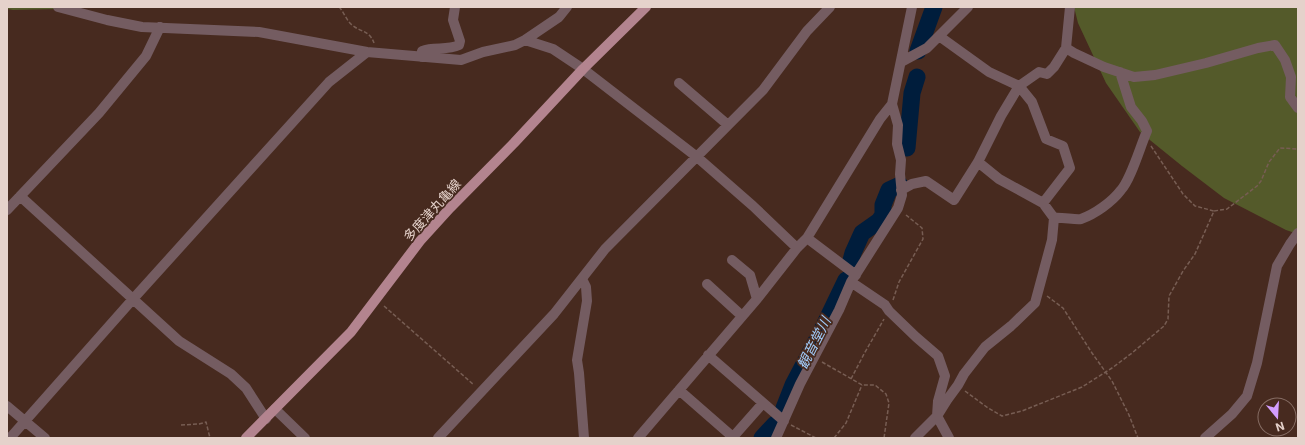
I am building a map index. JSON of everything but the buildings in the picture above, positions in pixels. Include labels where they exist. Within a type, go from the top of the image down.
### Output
[{"type":"main road","name":"多度津丸亀線","points":[[246,438],[351,332],[420,241],[584,69],[646,7]]},
{"type":"street","points":[[58,7],[107,20],[142,27],[260,32],[367,52],[461,60],[483,52],[515,45],[559,17],[567,7]]},
{"type":"street","points":[[421,57],[422,51],[428,49],[454,48],[459,45],[460,41],[453,20],[456,7]]},
{"type":"street","points":[[438,438],[554,314],[604,249],[763,90],[807,31],[830,7]]},
{"type":"street","points":[[638,438],[807,238],[880,119],[892,104],[912,7]]},
{"type":"street","points":[[901,62],[927,48],[968,7]]},
{"type":"street","points":[[901,190],[912,184],[926,181],[954,200],[978,162],[1018,86],[1039,72],[1047,74],[1054,67],[1066,48],[1070,7]]},
{"type":"street","points":[[7,210],[99,114],[146,56],[160,27]]},
{"type":"street","points":[[939,36],[990,72],[1018,86],[1032,102],[1046,139],[1063,146],[1070,168],[1043,203]]},
{"type":"street","points":[[525,40],[553,49],[584,69],[697,157],[798,248]]},
{"type":"street","points":[[1066,48],[1074,53],[1134,77],[1155,75],[1274,45],[1285,60],[1291,77],[1290,97],[1298,108]]},
{"type":"street","points":[[10,438],[329,82],[367,52]]},
{"type":"street","points":[[1054,218],[1062,217],[1080,219],[1100,209],[1121,190],[1129,177],[1147,131],[1142,121],[1131,107],[1120,72]]},
{"type":"street","points":[[679,83],[728,125]]},
{"type":"street","points":[[776,438],[800,384],[854,279],[898,208],[902,195],[901,160],[897,144],[898,125],[892,104]]},
{"type":"street","points":[[915,438],[937,416],[958,386],[964,374],[985,347],[1011,326],[1035,303],[1052,240],[1054,218],[1043,203],[999,179],[978,162]]},
{"type":"street","points":[[20,196],[179,341],[230,374],[246,388],[266,419]]},
{"type":"street","points":[[1205,438],[1232,414],[1247,396],[1257,363],[1277,266],[1298,233]]},
{"type":"street","points":[[807,238],[885,305],[889,311],[916,337],[938,356],[945,376],[938,401],[937,416],[949,438]]},
{"type":"street","points":[[732,260],[750,275],[757,299]]},
{"type":"street","points":[[582,279],[586,287],[587,301],[577,360],[584,438]]},
{"type":"street","points":[[707,284],[742,316]]},
{"type":"street","points":[[708,355],[784,421]]},
{"type":"street","points":[[678,390],[734,437],[763,403]]},
{"type":"street","points":[[7,406],[45,438]]},
{"type":"street","points":[[275,410],[305,438]]},
{"type":"path","points":[[339,7],[353,26],[363,30],[372,37],[376,45]]},
{"type":"path","points":[[1145,136],[1183,194],[1195,206],[1214,211],[1227,209],[1257,186],[1261,181],[1269,162],[1280,148],[1298,149]]},
{"type":"path","points":[[851,379],[889,311],[899,282],[923,239],[922,228],[898,208]]},
{"type":"path","points":[[958,386],[988,408],[1002,416],[1022,411],[1082,387],[1106,371],[1132,353],[1164,326],[1168,319],[1169,296],[1195,254],[1214,211]]},
{"type":"path","points":[[1038,292],[1050,298],[1063,308],[1112,381],[1129,415],[1138,438]]},
{"type":"path","points":[[376,299],[482,391]]},
{"type":"path","points":[[814,357],[862,386],[875,385],[886,394],[890,403],[884,438]]},
{"type":"path","points":[[834,438],[846,423],[862,386]]},
{"type":"path","points":[[784,421],[816,438]]},
{"type":"path","points":[[181,425],[206,422],[210,438]]},
{"type":"green space","points":[[7,7],[83,7],[13,10],[7,9]]},
{"type":"green space","points":[[1074,7],[1298,7],[1298,234],[1286,230],[1224,198],[1140,132],[1106,83],[1078,23]]},
{"type":"waterway","name":"観音堂川","points":[[918,51],[934,7]]},
{"type":"waterway","name":"観音堂川","points":[[907,148],[912,93],[917,77]]},
{"type":"waterway","name":"観音堂川","points":[[850,264],[862,233],[879,221],[883,215],[883,205],[889,190],[900,185]]},
{"type":"waterway","name":"観音堂川","points":[[784,408],[793,385],[846,280]]},
{"type":"waterway","name":"観音堂川","points":[[762,438],[775,424]]}]
